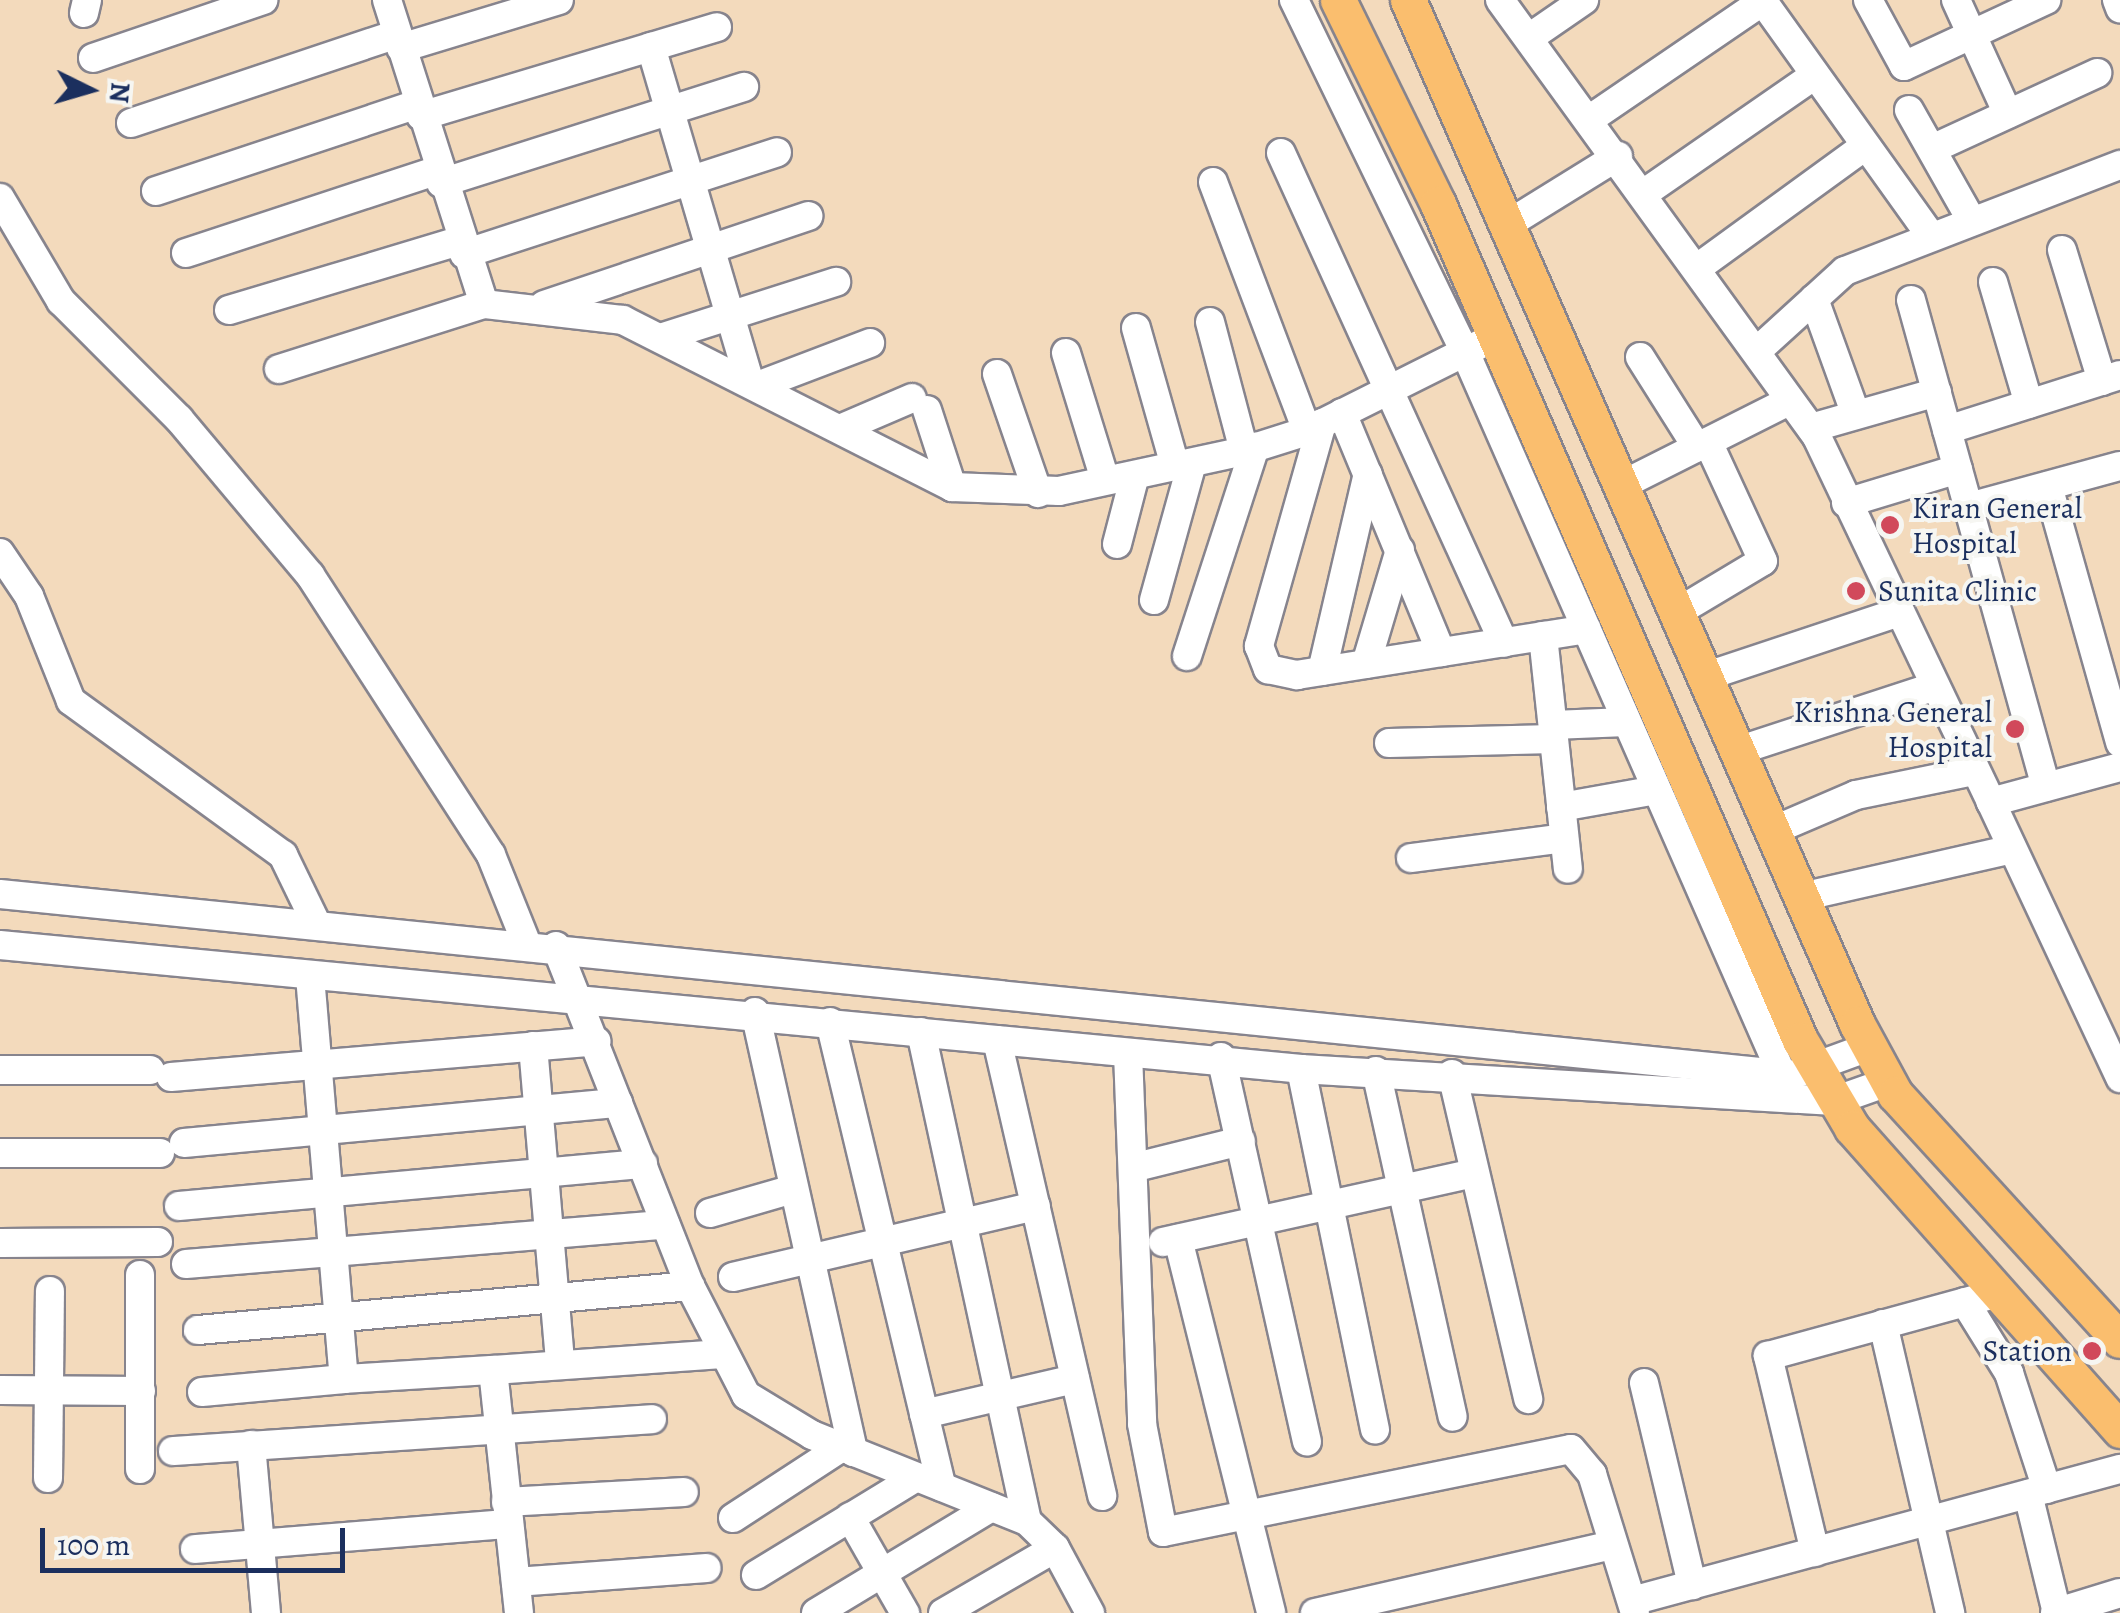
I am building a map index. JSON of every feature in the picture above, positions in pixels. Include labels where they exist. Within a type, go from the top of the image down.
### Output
[{"type":"main road","points":[[1338,0],[1479,345],[1826,1086],[1982,1298],[2120,1430]]},
{"type":"main road","points":[[1408,0],[1869,1047],[1888,1082],[2120,1340]]},
{"type":"street","points":[[174,0],[179,28]]},
{"type":"street","points":[[93,58],[179,28],[225,6],[264,0]]},
{"type":"street","points":[[386,0],[461,248],[484,304]]},
{"type":"street","points":[[131,123],[399,41],[559,0]]},
{"type":"street","points":[[1294,0],[1479,345],[1586,630],[1779,1074],[1797,1100]]},
{"type":"street","points":[[1500,0],[1700,266],[1811,428],[1896,613],[2012,849],[2107,1016],[2120,1078]]},
{"type":"street","points":[[1529,38],[1584,0]]},
{"type":"street","points":[[1868,0],[1904,66],[2046,0]]},
{"type":"street","points":[[1956,0],[2008,114]]},
{"type":"street","points":[[2117,0],[2120,8]]},
{"type":"street","points":[[1590,119],[1762,1],[1930,235]]},
{"type":"street","points":[[156,191],[420,110],[717,27]]},
{"type":"street","points":[[651,47],[753,383]]},
{"type":"street","points":[[1932,149],[2097,73]]},
{"type":"street","points":[[1643,194],[1815,75]]},
{"type":"street","points":[[186,253],[440,176],[671,113],[744,88]]},
{"type":"street","points":[[1910,110],[1970,218]]},
{"type":"street","points":[[1700,266],[1864,147]]},
{"type":"street","points":[[229,310],[461,248],[778,152]]},
{"type":"street","points":[[1281,153],[1504,643]]},
{"type":"street","points":[[1506,226],[1618,156]]},
{"type":"street","points":[[1756,352],[1845,271],[1970,218],[2120,165]]},
{"type":"street","points":[[1213,182],[1323,423],[1368,474],[1441,652]]},
{"type":"street","points":[[0,198],[61,302],[179,419],[310,575],[491,855],[526,942]]},
{"type":"street","points":[[526,312],[710,246],[808,216]]},
{"type":"street","points":[[1947,430],[2111,378],[2062,250]]},
{"type":"street","points":[[660,338],[836,282]]},
{"type":"street","points":[[1992,282],[2028,404]]},
{"type":"street","points":[[1814,300],[1856,415]]},
{"type":"street","points":[[1912,300],[2046,787]]},
{"type":"street","points":[[279,369],[484,304],[526,312],[612,317],[753,383],[952,488],[1038,493],[1136,476],[1249,449],[1323,423],[1479,345]]},
{"type":"street","points":[[1187,656],[1249,449],[1210,322]]},
{"type":"street","points":[[1136,328],[1183,464],[1154,600]]},
{"type":"street","points":[[753,383],[870,344]]},
{"type":"street","points":[[1066,353],[1106,480]]},
{"type":"street","points":[[1640,357],[1703,444],[1764,561],[1676,613]]},
{"type":"street","points":[[997,374],[1038,493]]},
{"type":"street","points":[[1811,428],[1937,392]]},
{"type":"street","points":[[1620,486],[1789,401]]},
{"type":"street","points":[[842,428],[920,404],[952,488]]},
{"type":"street","points":[[1323,423],[1258,646],[1268,669],[1322,671],[1586,630]]},
{"type":"street","points":[[1969,507],[2120,466]]},
{"type":"street","points":[[1846,503],[1958,469]]},
{"type":"street","points":[[1322,671],[1368,474]]},
{"type":"street","points":[[1117,544],[1136,476]]},
{"type":"street","points":[[2048,486],[2120,743]]},
{"type":"street","points":[[1366,664],[1400,550]]},
{"type":"street","points":[[0,553],[29,596],[71,702],[283,855],[316,923]]},
{"type":"street","points":[[1704,677],[1896,613]]},
{"type":"street","points":[[1543,636],[1568,869]]},
{"type":"street","points":[[1736,751],[1933,687]]},
{"type":"street","points":[[1390,743],[1553,732],[1626,722]]},
{"type":"street","points":[[1991,802],[2120,767]]},
{"type":"street","points":[[1772,831],[1856,795],[1974,771]]},
{"type":"street","points":[[1561,807],[1656,790]]},
{"type":"street","points":[[1411,858],[1564,838]]},
{"type":"street","points":[[1801,897],[2012,849]]},
{"type":"street","points":[[0,894],[645,954],[1779,1074],[1826,1086],[1888,1082]]},
{"type":"street","points":[[0,945],[587,1001],[755,1012],[1128,1054],[1221,1057],[1301,1069],[1452,1074],[1797,1100],[1826,1086],[1869,1047]]},
{"type":"street","points":[[568,947],[618,1103],[690,1286],[722,1354],[752,1402],[812,1435],[1027,1520],[1056,1548],[1081,1610]]},
{"type":"street","points":[[310,976],[344,1380]]},
{"type":"street","points":[[755,1012],[847,1450]]},
{"type":"street","points":[[830,1022],[924,1414],[928,1483]]},
{"type":"street","points":[[921,1032],[958,1225],[1027,1520]]},
{"type":"street","points":[[997,1040],[1102,1496]]},
{"type":"street","points":[[0,1070],[160,1073],[596,1041]]},
{"type":"street","points":[[533,1046],[560,1363]]},
{"type":"street","points":[[1128,1054],[1140,1247],[1142,1424],[1160,1527],[1178,1536],[1246,1517],[1561,1447],[1592,1474],[1634,1607],[1692,1585],[2120,1469]]},
{"type":"street","points":[[1221,1057],[1307,1442]]},
{"type":"street","points":[[1301,1069],[1326,1206],[1375,1429]]},
{"type":"street","points":[[1376,1071],[1453,1417]]},
{"type":"street","points":[[1452,1074],[1528,1398]]},
{"type":"street","points":[[0,1153],[172,1148],[618,1103]]},
{"type":"street","points":[[1136,1168],[1241,1141]]},
{"type":"street","points":[[179,1206],[643,1164]]},
{"type":"street","points":[[1140,1247],[1474,1173]]},
{"type":"street","points":[[710,1213],[794,1189]]},
{"type":"street","points":[[733,1277],[1036,1206]]},
{"type":"street","points":[[186,1264],[666,1226]]},
{"type":"street","points":[[1178,1239],[1271,1613]]},
{"type":"street","points":[[0,1243],[158,1242]]},
{"type":"street","points":[[140,1274],[140,1468]]},
{"type":"street","points":[[198,1330],[690,1286]]},
{"type":"street","points":[[48,1478],[50,1291]]},
{"type":"street","points":[[1815,1552],[1766,1362],[1883,1324],[1982,1298],[2009,1373],[2038,1491],[2056,1613],[2120,1594]]},
{"type":"street","points":[[1883,1324],[1950,1613]]},
{"type":"street","points":[[202,1392],[722,1354]]},
{"type":"street","points":[[493,1370],[519,1613]]},
{"type":"street","points":[[924,1414],[1076,1379]]},
{"type":"street","points":[[1644,1383],[1692,1585]]},
{"type":"street","points":[[0,1390],[140,1392]]},
{"type":"street","points":[[173,1451],[652,1418]]},
{"type":"street","points":[[251,1445],[266,1613]]},
{"type":"street","points":[[733,1518],[847,1450]]},
{"type":"street","points":[[756,1575],[850,1517],[928,1483]]},
{"type":"street","points":[[195,1549],[684,1492]]},
{"type":"street","points":[[816,1613],[992,1507]]},
{"type":"street","points":[[850,1517],[905,1613]]},
{"type":"street","points":[[1328,1612],[1612,1545]]},
{"type":"street","points":[[943,1613],[1056,1548]]},
{"type":"street","points":[[516,1582],[706,1568]]},
{"type":"street","points":[[1436,1585],[1443,1613]]},
{"type":"place","name":"Kiran General Hospital","points":[[1890,525]]},
{"type":"place","name":"Sunita Clinic","points":[[1856,591]]},
{"type":"place","name":"Krishna General Hospital","points":[[2015,729]]},
{"type":"place","name":"Station","points":[[2092,1351]]}]
